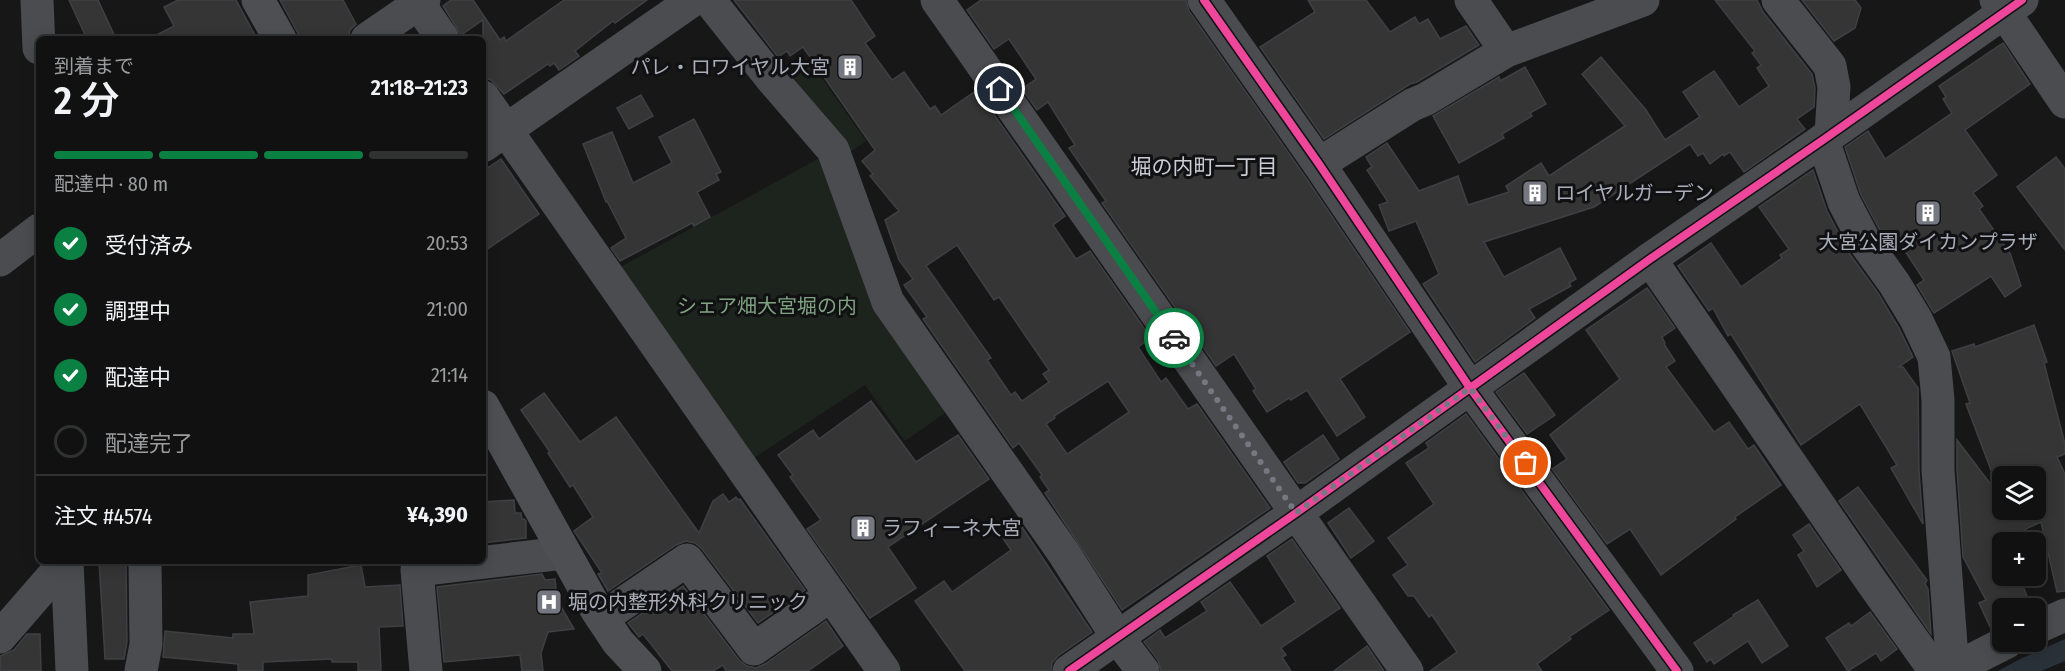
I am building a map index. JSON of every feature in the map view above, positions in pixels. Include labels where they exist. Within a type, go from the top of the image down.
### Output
[{"type":"main road","points":[[258,0],[278,36]]},
{"type":"main road","points":[[486,411],[602,618],[618,642],[645,671]]},
{"type":"street","points":[[37,0],[38,36]]},
{"type":"street","points":[[495,138],[693,0]]},
{"type":"street","points":[[709,0],[771,78],[833,150],[888,302],[1063,552],[1118,638],[1143,671]]},
{"type":"street","points":[[937,0],[1407,671]]},
{"type":"street","points":[[1204,0],[1319,164],[1470,388],[1677,671]]},
{"type":"street","points":[[1471,0],[1506,51]]},
{"type":"street","points":[[1319,164],[1412,105],[1506,51],[1643,0]]},
{"type":"street","points":[[1778,0],[1830,66],[1834,87],[1827,137],[1844,202],[1866,243],[1911,310],[1934,357],[1938,400],[1938,471],[1947,670]]},
{"type":"street","points":[[371,36],[420,1],[441,36]]},
{"type":"street","points":[[1069,671],[1296,513],[1650,259],[1827,137],[2007,4],[2065,102]]},
{"type":"street","points":[[486,107],[495,138],[831,595],[884,671]]},
{"type":"street","points":[[0,260],[36,233]]},
{"type":"street","points":[[1650,259],[1871,581],[1947,670]]},
{"type":"street","points":[[486,562],[564,553]]},
{"type":"street","points":[[602,618],[687,560],[754,648],[831,595]]},
{"type":"street","points":[[0,637],[64,564]]},
{"type":"street","points":[[67,564],[72,671]]},
{"type":"street","points":[[141,671],[146,644],[145,564]]},
{"type":"street","points":[[426,671],[417,570],[469,564]]},
{"type":"street","points":[[2046,624],[2065,615]]},
{"type":"street","points":[[1947,670],[1992,649]]},
{"type":"green space","points":[[809,60],[866,141],[849,153],[790,73]]},
{"type":"green space","name":"シェア畑大宮堀の内","points":[[825,155],[948,411],[905,441],[865,385],[748,462],[615,270]]},
{"type":"shaded area","points":[[2065,639],[2065,661],[2041,671],[1998,671],[2036,652],[2046,652],[2046,647]]},
{"type":"building","points":[[69,0],[98,0],[115,36],[86,36]]},
{"type":"building","points":[[178,0],[236,0],[255,36],[155,36],[174,26],[164,7]]},
{"type":"building","points":[[280,0],[343,0],[356,24],[350,30],[349,36],[299,36]]},
{"type":"building","points":[[451,0],[473,0],[500,40],[504,37],[506,41],[564,0],[647,0],[615,23],[613,21],[575,51],[579,56],[559,70],[554,63],[550,66],[548,64],[504,94],[491,80],[486,78],[486,36],[483,36],[483,20],[461,35],[443,6]]},
{"type":"building","points":[[734,0],[851,0],[875,36],[865,43],[892,80],[904,72],[930,109],[935,106],[941,115],[977,90],[1065,216],[1053,225],[1076,259],[1090,251],[1151,338],[1138,347],[1161,382],[1166,378],[1188,409],[1197,404],[1270,508],[1122,610],[1045,493],[1049,490],[1040,477],[1042,475],[1019,443],[1013,448],[923,319],[927,317],[904,285],[913,279],[899,260],[885,220],[899,211],[870,176],[873,174],[862,161],[875,150],[803,47],[790,56],[787,51],[778,57]],"holes":[[[957,245],[994,300],[999,297],[1049,370],[1043,374],[1049,382],[1022,401],[1015,392],[1011,395],[987,360],[991,358],[926,266]],[[1108,381],[1129,412],[1067,454],[1046,424],[1055,418],[1054,416]]]},
{"type":"building","points":[[981,0],[1186,0],[1189,11],[1410,332],[1340,379],[1365,417],[1337,436],[1307,390],[1267,412],[1253,391],[1256,389],[1234,354],[1216,366],[1102,203],[1106,201],[1069,148],[1075,145],[1048,102],[1037,110],[1022,89],[1036,79],[1009,39],[994,49],[967,10]]},
{"type":"building","points":[[1308,0],[1366,0],[1390,32],[1415,17],[1419,24],[1428,19],[1440,39],[1466,26],[1479,45],[1410,84],[1324,139],[1260,47],[1315,12]]},
{"type":"building","points":[[1715,0],[1757,0],[1763,12],[1812,74],[1815,88],[1814,107],[1797,119],[1805,129],[1744,172],[1730,152],[1724,156],[1723,154],[1710,164],[1703,153],[1698,156],[1690,144],[1594,207],[1484,242],[1504,277],[1560,248],[1576,279],[1569,283],[1571,286],[1529,309],[1535,318],[1475,362],[1423,284],[1439,274],[1416,221],[1389,231],[1379,205],[1388,202],[1367,170],[1372,167],[1366,157],[1387,143],[1419,191],[1458,176],[1468,205],[1509,192],[1506,186],[1541,163],[1549,176],[1625,126],[1582,74],[1601,57],[1646,110],[1665,140],[1700,117],[1683,92],[1714,71],[1739,107],[1769,86],[1757,68],[1761,65],[1752,53],[1755,51]]},
{"type":"building","points":[[1802,0],[1855,0],[1861,8],[1855,28],[1834,41]]},
{"type":"building","points":[[2003,43],[2030,84],[1965,130],[1997,175],[1973,193],[1983,206],[1979,209],[2010,253],[2021,286],[2005,297],[1991,276],[1934,313],[1917,285],[1924,280],[1901,245],[1893,250],[1861,195],[1845,147],[1868,131],[1885,159],[1952,113],[1943,99],[1946,97],[1939,86]]},
{"type":"building","points":[[1525,67],[1546,104],[1530,113],[1532,116],[1502,134],[1504,138],[1459,163],[1433,116],[1499,77],[1500,81]]},
{"type":"building","points":[[641,95],[653,116],[629,129],[617,108]]},
{"type":"building","points":[[694,119],[721,172],[716,174],[719,180],[697,192],[710,217],[694,226],[692,223],[620,261],[611,248],[626,238],[606,202],[583,144],[612,132],[633,183],[672,163],[659,137]]},
{"type":"building","points":[[2056,157],[2065,169],[2065,250],[2017,187]]},
{"type":"building","points":[[501,159],[539,214],[486,250],[486,169]]},
{"type":"building","points":[[1813,170],[1827,211],[1849,253],[1878,293],[1913,357],[1899,367],[1903,367],[1918,388],[1919,471],[1923,524],[1891,468],[1897,465],[1860,404],[1801,445],[1731,334],[1728,336],[1713,308],[1709,311],[1678,266],[1711,243],[1741,287],[1782,258],[1780,255],[1789,249],[1759,207]]},
{"type":"building","points":[[1647,288],[1675,328],[1662,337],[1675,361],[1666,367],[1714,432],[1729,422],[1748,449],[1754,445],[1781,485],[1735,517],[1736,519],[1661,575],[1630,529],[1607,544],[1552,469],[1567,459],[1550,435],[1620,379],[1586,330]]},
{"type":"building","points":[[2034,325],[2047,362],[2044,363],[2065,444],[2065,454],[2057,457],[2065,474],[2065,591],[2057,592],[2046,544],[2046,532],[2043,532],[2041,522],[2019,532],[1992,532],[1992,586],[2023,586],[2028,598],[1992,598],[1991,629],[1979,603],[1986,600],[1963,557],[1957,440],[1992,486],[1992,520],[2046,520],[2046,466],[1992,466],[1992,473],[1966,404],[1970,403],[1952,351],[1974,344],[1975,347]]},
{"type":"building","points":[[1524,373],[1555,415],[1527,434],[1496,392]]},
{"type":"building","points":[[544,393],[580,442],[616,417],[699,533],[713,501],[723,494],[729,502],[736,497],[740,499],[805,590],[758,623],[702,549],[695,543],[686,541],[676,545],[608,591],[598,574],[602,573],[574,531],[593,517],[573,485],[570,487],[548,453],[550,452],[521,410]]},
{"type":"building","points":[[871,401],[916,462],[958,435],[989,479],[888,547],[916,588],[870,618],[807,529],[821,520],[790,477],[793,475],[778,455],[813,430],[819,439]]},
{"type":"building","points":[[1466,414],[1609,610],[1569,637],[1571,639],[1537,664],[1542,671],[1430,671],[1457,652],[1432,615],[1429,617],[1414,596],[1408,596],[1393,575],[1408,565],[1388,538],[1434,504],[1406,463],[1429,448],[1426,443]]},
{"type":"building","points":[[1323,435],[1339,459],[1305,483],[1298,483],[1284,462]]},
{"type":"building","points":[[1858,487],[1927,580],[1925,584],[1928,589],[1931,634],[1839,501]]},
{"type":"building","points":[[514,500],[515,513],[521,513],[522,519],[526,521],[526,538],[486,543],[486,502]]},
{"type":"building","points":[[1349,508],[1374,541],[1351,558],[1328,523]]},
{"type":"building","points":[[1020,524],[1092,632],[1058,656],[1052,663],[1051,671],[965,671],[915,601],[944,581],[952,592],[1011,550],[1002,537]]},
{"type":"building","points":[[1809,524],[1841,570],[1817,587],[1798,555],[1804,551],[1793,535]]},
{"type":"building","points":[[1292,539],[1340,608],[1281,648],[1286,655],[1282,657],[1291,671],[1161,671],[1158,660],[1144,642],[1160,630],[1165,638],[1207,611],[1201,602],[1230,582],[1261,626],[1296,602],[1267,556]]},
{"type":"building","points":[[99,564],[126,564],[127,642],[124,659],[105,659]]},
{"type":"building","points":[[361,565],[365,587],[400,585],[403,626],[379,627],[381,671],[358,671],[358,662],[332,662],[332,659],[263,662],[263,671],[238,671],[238,664],[163,657],[165,631],[233,638],[233,634],[254,634],[250,602],[308,596],[308,575]]},
{"type":"building","points":[[542,574],[545,580],[555,579],[557,600],[574,629],[548,632],[541,653],[543,671],[522,671],[520,655],[444,662],[437,587]]},
{"type":"building","points":[[683,586],[739,660],[747,666],[756,668],[765,664],[826,621],[843,646],[808,671],[726,671],[723,665],[713,671],[672,671],[643,634],[639,637],[628,623]]},
{"type":"building","points":[[1758,600],[1788,646],[1762,663],[1748,641],[1714,664],[1711,659],[1707,662],[1694,643]]},
{"type":"building","points":[[1870,612],[1897,649],[1881,661],[1876,653],[1848,671],[1826,638],[1849,623],[1851,626]]},
{"type":"building","points":[[27,634],[40,634],[41,671],[0,671],[0,656],[14,650]]},
{"type":"building","points":[[1367,646],[1384,671],[1334,671]]},
{"type":"cycle path","points":[[1204,0],[1319,164],[1470,388],[1677,671]]},
{"type":"cycle path","points":[[1069,671],[1296,513],[1650,259],[2022,0]]},
{"type":"way so far","points":[[1174,338],[1296,513],[1470,388],[1526,463]]},
{"type":"place","name":"パレ・ロワイヤル大宮","points":[[850,67]]},
{"type":"place","name":"ロイヤルガーデン","points":[[1535,193]]},
{"type":"place","name":"大宮公園ダイカンプラザ","points":[[1928,213]]},
{"type":"place","name":"ラフィーネ大宮","points":[[863,528]]},
{"type":"place","name":"堀の内整形外科クリニック","points":[[549,602]]},
{"type":"district","name":"堀の内町一丁目","points":[[1204,167]]},
{"type":"route","points":[[1000,89],[1174,338]]}]
